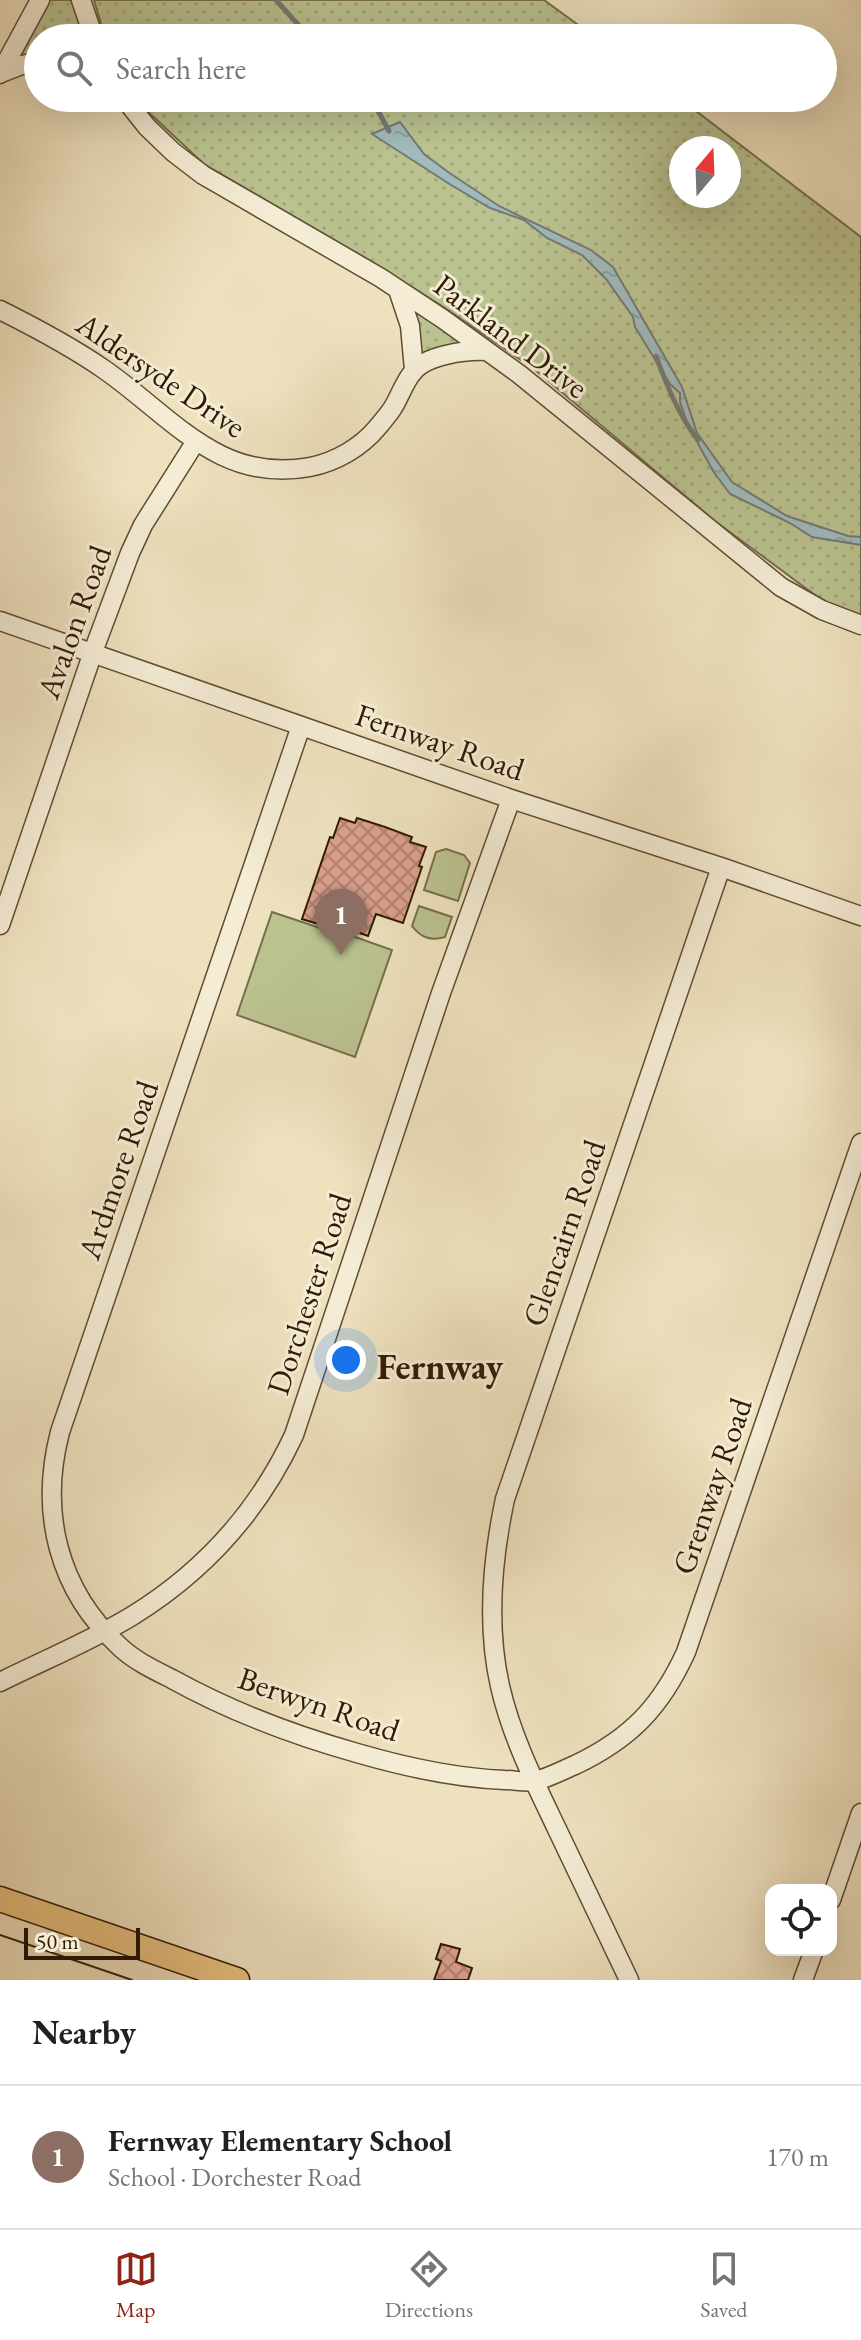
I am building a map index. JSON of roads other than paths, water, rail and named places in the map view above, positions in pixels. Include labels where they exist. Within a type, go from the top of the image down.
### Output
[{"type":"main road","points":[[0,1899],[237,1980]]},
{"type":"street","points":[[27,24],[40,0]]},
{"type":"street","points":[[81,0],[89,24]]},
{"type":"street","points":[[1,74],[24,30]]},
{"type":"street","points":[[1,74],[24,66]]},
{"type":"street","name":"Parkland Drive","points":[[136,112],[164,144],[203,175],[398,290],[519,374],[781,587],[822,610],[861,625]]},
{"type":"street","points":[[398,290],[410,326],[414,370],[444,355],[465,350],[486,351]]},
{"type":"street","name":"Aldersyde Drive","points":[[0,310],[104,370],[196,441],[238,463],[266,470],[317,466],[360,445],[392,409],[414,370]]},
{"type":"street","name":"Avalon Road","points":[[0,925],[130,553],[143,525],[196,441]]},
{"type":"street","name":"Fernway Road","points":[[0,621],[511,799],[861,916]]},
{"type":"street","name":"Ardmore Road","points":[[104,1631],[71,1585],[62,1560],[52,1513],[53,1459],[301,726]]},
{"type":"street","name":"Dorchester Road","points":[[0,1682],[104,1631],[162,1596],[203,1563],[256,1503],[277,1471],[294,1435],[441,993],[511,799]]},
{"type":"street","name":"Glencairn Road","points":[[629,1980],[534,1781],[507,1715],[496,1663],[492,1596],[498,1529],[505,1499],[721,867]]},
{"type":"street","name":"Grenway Road","points":[[534,1781],[590,1758],[614,1744],[651,1710],[674,1678],[686,1652],[861,1143]]},
{"type":"street","name":"Berwyn Road","points":[[104,1631],[138,1661],[197,1693],[285,1730],[382,1760],[467,1778],[534,1781]]},
{"type":"street","points":[[837,1884],[861,1813]]},
{"type":"street","points":[[803,1980],[812,1956]]},
{"type":"water","points":[[400,122],[424,154],[448,172],[499,206],[591,250],[613,267],[682,387],[697,433],[732,482],[787,516],[848,536],[861,537],[861,545],[812,537],[730,494],[713,471],[688,425],[680,393],[670,384],[635,327],[633,317],[606,279],[582,255],[547,238],[524,220],[490,208],[372,134]]},
{"type":"waterway","points":[[276,0],[298,24]]},
{"type":"waterway","points":[[379,112],[389,131]]},
{"type":"waterway","points":[[656,356],[679,410],[698,440]]},
{"type":"tram line","points":[[0,1935],[132,1980]]},
{"type":"place","name":"Fernway Elementary School","points":[[341,955]]},
{"type":"district","name":"Fernway","points":[[440,1366]]}]
